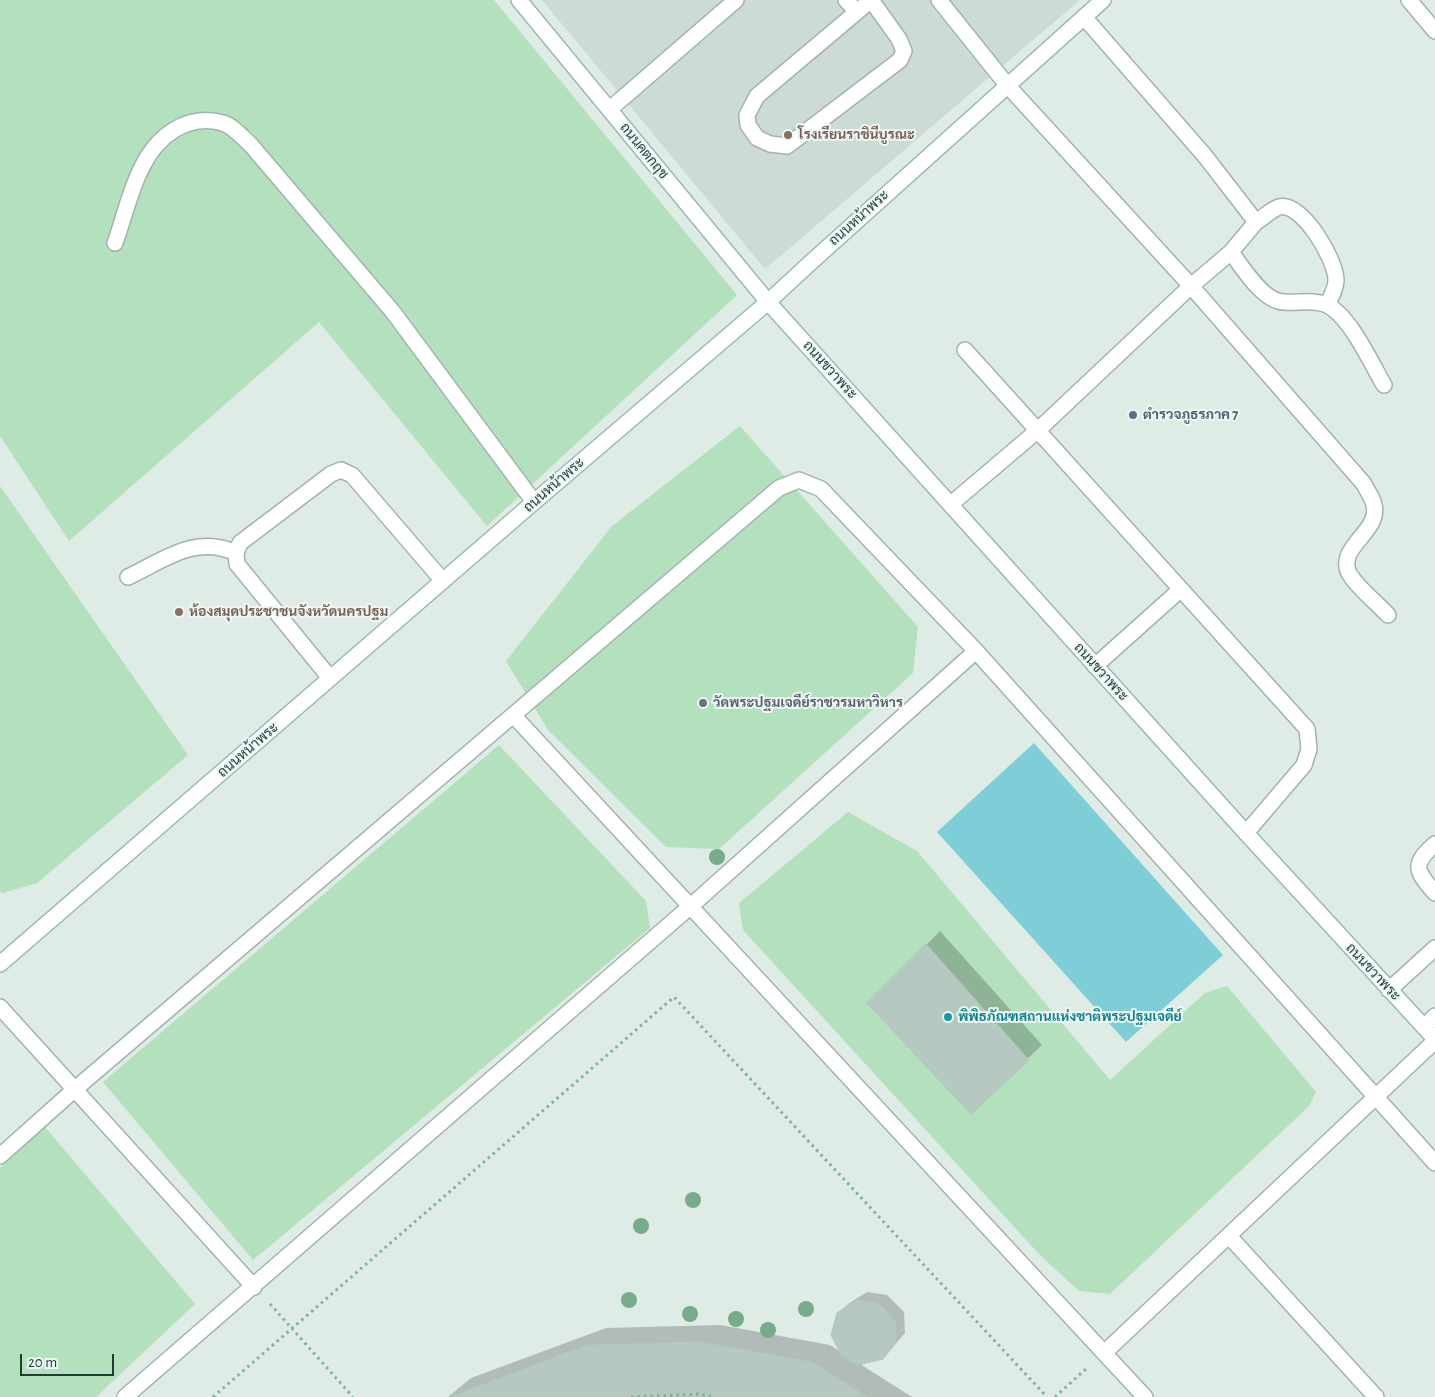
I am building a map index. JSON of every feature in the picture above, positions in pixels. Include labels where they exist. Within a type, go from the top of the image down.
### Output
[{"type":"street","name":"ถนนคตกฤช","points":[[519,0],[768,302]]},
{"type":"street","points":[[610,109],[736,0]]},
{"type":"street","points":[[846,0],[857,12]]},
{"type":"street","points":[[871,0],[899,39],[904,51],[900,60],[786,146],[770,144],[758,138],[748,125],[746,115],[757,96],[871,0]]},
{"type":"street","points":[[939,0],[1007,85],[1191,286],[1364,484],[1375,506],[1372,525],[1351,550],[1347,563],[1350,574],[1388,615]]},
{"type":"street","name":"ถนนหน้าพระ","points":[[0,964],[768,302],[1103,0]]},
{"type":"street","points":[[1409,0],[1435,31]]},
{"type":"street","points":[[1084,17],[1204,156],[1256,222]]},
{"type":"street","points":[[115,243],[142,167],[160,141],[172,131],[192,121],[224,123],[250,144],[393,312],[534,502]]},
{"type":"street","points":[[951,504],[1036,430],[1191,286],[1231,252],[1256,222],[1279,207],[1287,207],[1298,214],[1326,247],[1334,265],[1336,281],[1334,293],[1327,305]]},
{"type":"street","points":[[1231,252],[1266,295],[1278,301],[1300,300],[1327,305],[1340,314],[1384,385]]},
{"type":"street","name":"ถนนขวาพระ","points":[[768,302],[1389,990],[1429,1022],[1435,1040]]},
{"type":"street","points":[[965,350],[1307,730],[1310,749],[1304,765],[1246,833]]},
{"type":"street","points":[[330,678],[237,564],[236,553],[240,543],[331,474],[341,470],[352,475],[443,581]]},
{"type":"street","points":[[0,1156],[74,1090],[779,488],[799,480],[821,489],[976,651],[1435,1163]]},
{"type":"street","points":[[128,577],[192,547],[222,546],[236,553]]},
{"type":"street","points":[[1095,666],[1180,590]]},
{"type":"street","points":[[125,1397],[692,905],[976,651]]},
{"type":"street","points":[[513,715],[692,905],[1145,1397]]},
{"type":"street","points":[[1435,844],[1422,856],[1417,867],[1420,875],[1435,894]]},
{"type":"street","points":[[1389,990],[1435,948]]},
{"type":"street","points":[[0,1007],[254,1287]]},
{"type":"street","points":[[1104,1353],[1376,1098],[1435,1040]]},
{"type":"street","points":[[1229,1236],[1376,1397]]},
{"type":"path","points":[[213,1397],[674,997],[1047,1397]]},
{"type":"path","points":[[254,1287],[293,1328],[353,1397]]},
{"type":"path","points":[[1055,1397],[1104,1353]]},
{"type":"path","points":[[631,1397],[698,1395],[714,1397]]},
{"type":"shaded area","name":"โรงเรียนราชินีบูรณะ","points":[[542,0],[1080,0],[765,269]]},
{"type":"green space","points":[[0,0],[494,0],[737,295],[487,526],[319,322],[69,541],[0,436]]},
{"type":"green space","points":[[740,426],[918,627],[913,673],[719,849],[666,847],[548,730],[506,661],[612,526]]},
{"type":"green space","points":[[0,486],[188,755],[37,883],[3,893],[0,892]]},
{"type":"green space","points":[[499,745],[646,901],[650,928],[253,1260],[103,1082]]},
{"type":"green space","points":[[848,812],[917,851],[1110,1080],[1205,993],[1227,986],[1316,1092],[1309,1106],[1110,1294],[1079,1291],[1039,1254],[743,930],[739,903]]},
{"type":"green space","points":[[45,1127],[195,1304],[96,1397],[0,1397],[0,1168]]},
{"type":"water","points":[[1034,743],[1223,955],[1126,1042],[937,832]]},
{"type":"building","points":[[926,944],[1029,1060],[971,1114],[867,1003]]},
{"type":"building","points":[[857,1300],[878,1303],[896,1322],[896,1343],[883,1359],[858,1365],[842,1356],[831,1335],[837,1313]]},
{"type":"building","points":[[701,1342],[812,1362],[867,1397],[450,1397],[587,1345]]},
{"type":"place","name":"โรงเรียนราชินีบูรณะ","points":[[788,135]]},
{"type":"place","name":"ตำรวจภูธรภาค 7","points":[[1133,415]]},
{"type":"place","name":"ห้องสมุดประชาชนจังหวัดนครปฐม","points":[[179,612]]},
{"type":"place","name":"วัดพระปฐมเจดีย์ราชวรมหาวิหาร","points":[[703,703]]},
{"type":"place","name":"พิพิธภัณฑสถานแห่งชาติพระปฐมเจดีย์","points":[[948,1017]]}]
